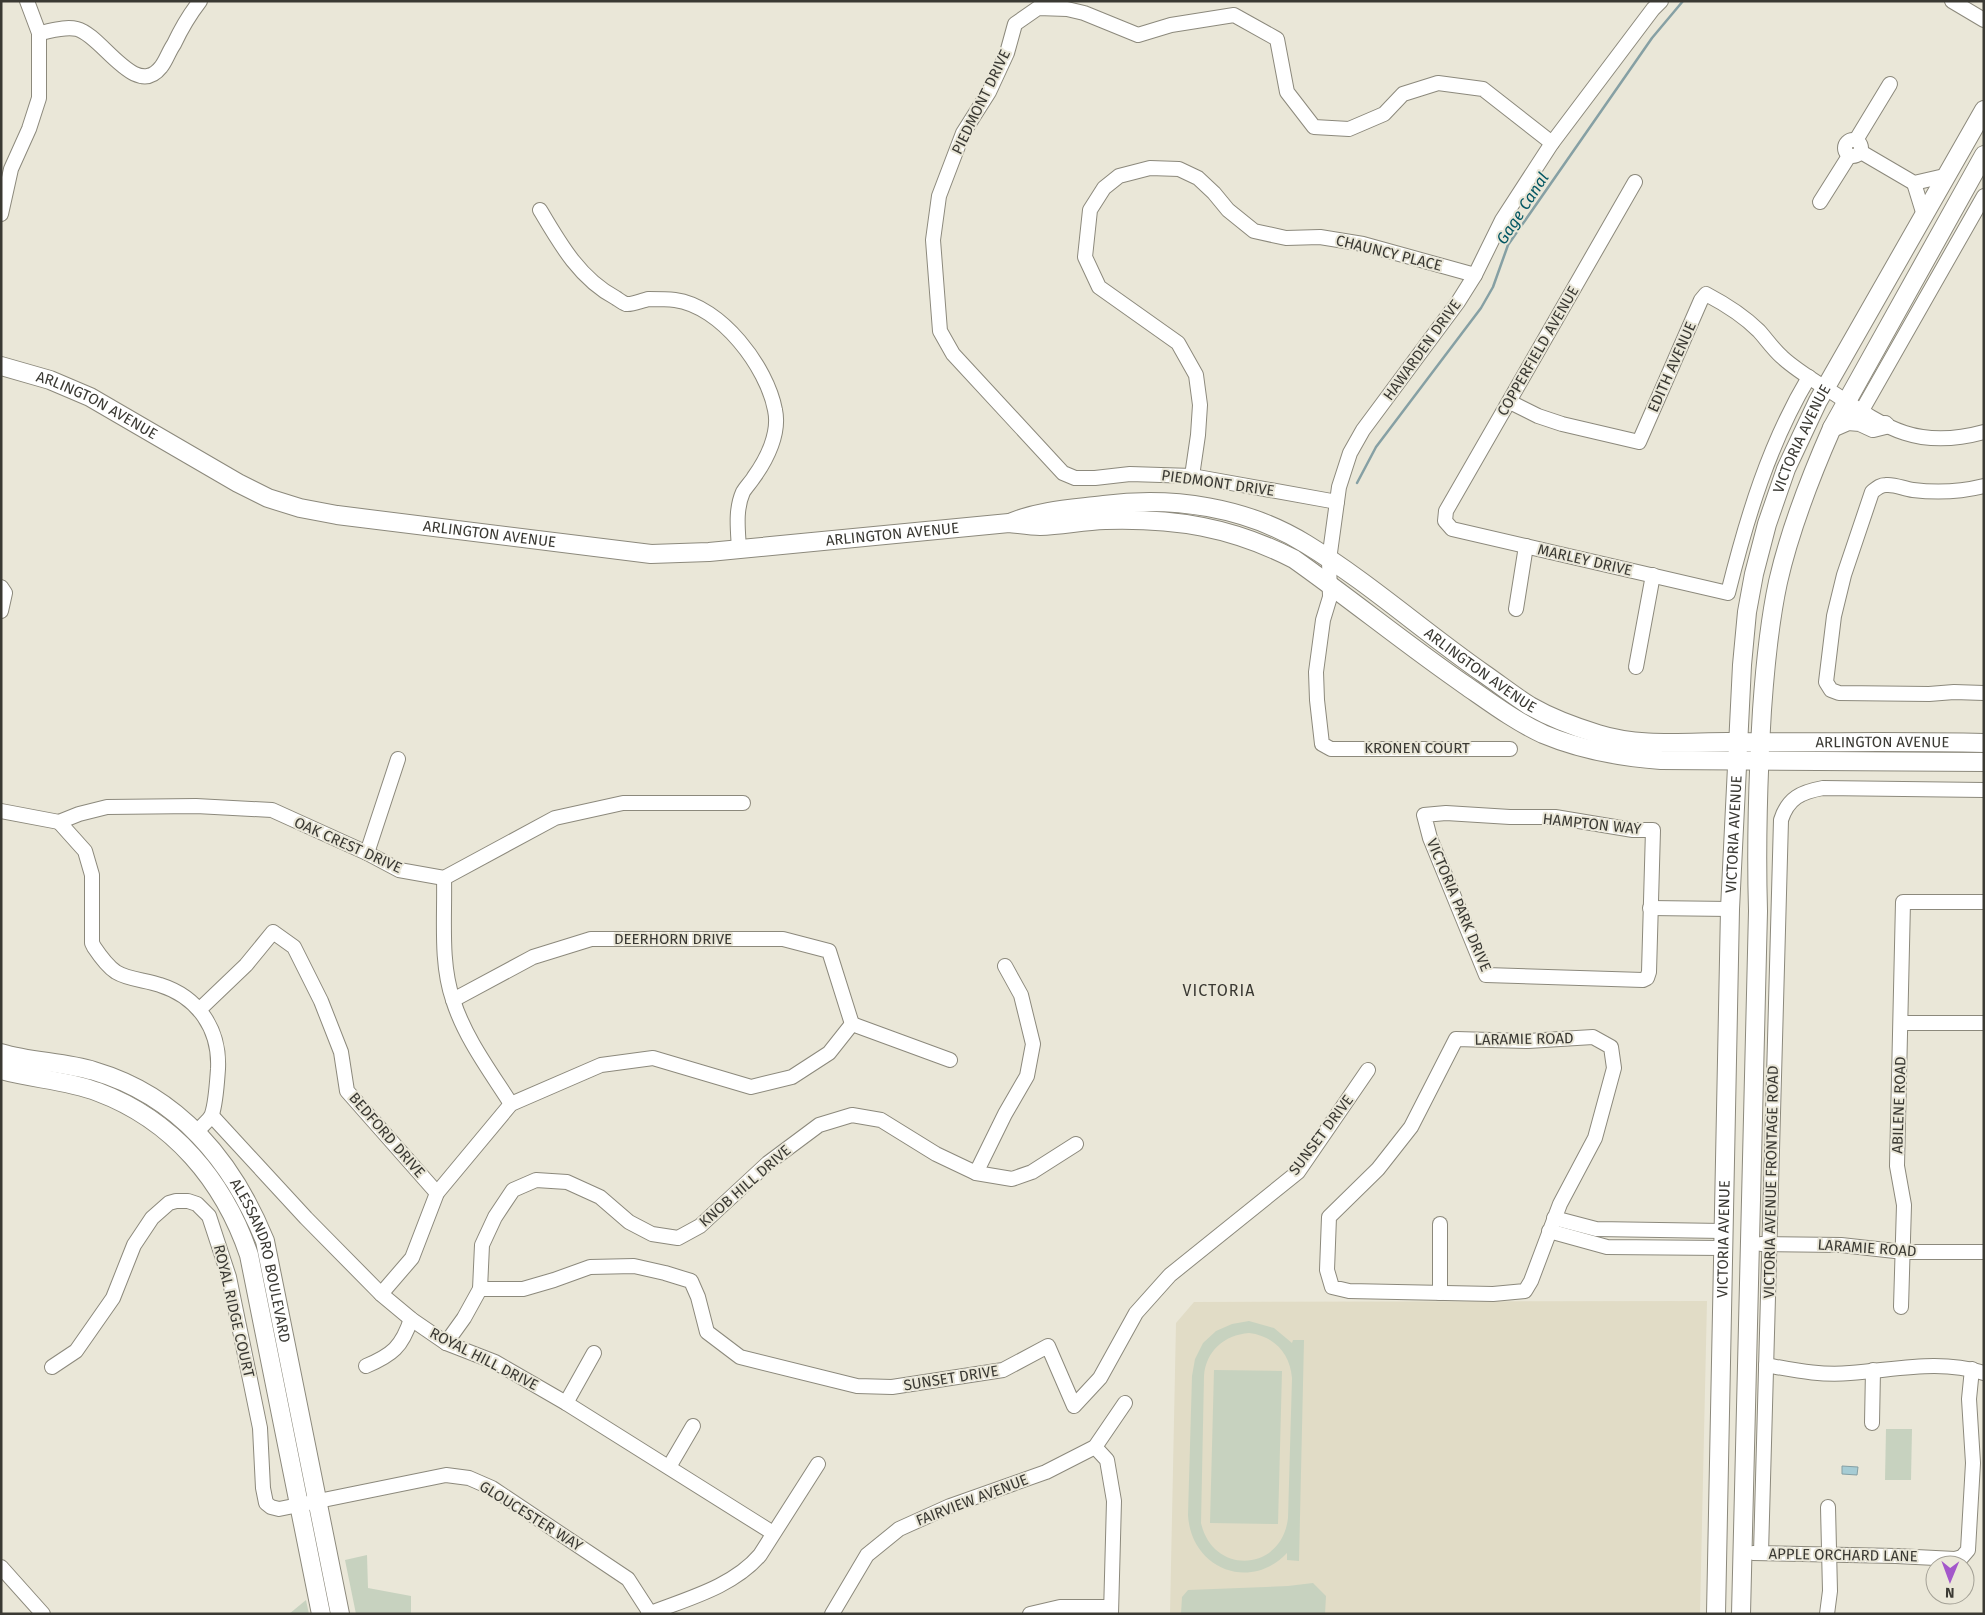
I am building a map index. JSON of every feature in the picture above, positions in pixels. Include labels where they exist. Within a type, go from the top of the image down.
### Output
[{"type":"main road","name":"VICTORIA AVENUE","points":[[1716,1614],[1730,909],[1742,656],[1747,612],[1759,550],[1786,469],[1802,433],[1825,388],[1984,110]]},
{"type":"main road","name":"VICTORIA AVENUE","points":[[1741,1614],[1758,911],[1756,844],[1766,665],[1778,583],[1800,505],[1832,428],[1984,155]]},
{"type":"main road","name":"ARLINGTON AVENUE","points":[[1,366],[26,372],[75,390],[238,483],[268,498],[300,508],[347,517],[632,553],[679,554],[1009,523],[1038,526],[1103,520],[1140,520],[1213,528],[1267,545],[1294,559],[1440,668],[1514,720],[1541,733],[1579,747],[1634,758],[1760,751],[1984,762]]},
{"type":"main road","points":[[1832,428],[1848,421],[1860,422],[1873,428],[1885,426]]},
{"type":"main road","name":"ARLINGTON AVENUE","points":[[1009,523],[1033,514],[1122,503],[1181,503],[1243,516],[1297,540],[1329,560],[1523,701],[1564,722],[1600,735],[1637,741],[1682,743],[1738,751]]},
{"type":"main road","name":"ARLINGTON AVENUE","points":[[1760,751],[1913,742],[1984,744]]},
{"type":"main road","name":"ALESSANDRO BOULEVARD","points":[[1,1053],[70,1064],[96,1071],[143,1092],[197,1132],[244,1196],[265,1241],[340,1614]]},
{"type":"main road","name":"ALESSANDRO BOULEVARD","points":[[1,1070],[74,1084],[99,1092],[133,1108],[168,1133],[206,1171],[234,1216],[240,1227],[249,1255],[321,1614]]},
{"type":"main road","points":[[133,1108],[160,1117],[182,1132],[197,1132],[198,1142],[204,1156],[216,1170],[234,1201],[234,1216]]},
{"type":"street","points":[[1,214],[12,168],[39,98],[39,33],[27,1]]},
{"type":"street","points":[[39,33],[60,29],[78,29],[97,41],[131,74],[141,77],[151,75],[161,68],[174,42],[200,1]]},
{"type":"street","name":"HAWARDEN DRIVE","points":[[1324,746],[1320,740],[1316,672],[1323,620],[1330,597],[1329,560],[1337,502],[1350,453],[1363,430],[1458,302],[1475,276],[1502,220],[1552,143],[1661,1]]},
{"type":"street","points":[[1952,1],[1984,20]]},
{"type":"street","name":"PIEDMONT DRIVE","points":[[1337,502],[1192,476],[1130,474],[1075,478],[1063,473],[953,354],[940,331],[933,240],[940,196],[963,133],[989,92],[1007,53],[1014,24],[1038,8],[1067,9],[1084,12],[1138,35],[1171,25],[1234,15],[1277,39],[1287,92],[1314,127],[1349,129],[1384,114],[1403,94],[1438,84],[1483,89],[1552,143]]},
{"type":"street","points":[[1820,202],[1855,150],[1890,84]]},
{"type":"street","points":[[1855,150],[1914,183],[1943,179]]},
{"type":"street","name":"CHAUNCY PLACE","points":[[1192,476],[1200,405],[1196,375],[1178,343],[1099,287],[1085,257],[1090,210],[1104,188],[1119,176],[1150,168],[1179,169],[1198,178],[1228,210],[1254,232],[1286,238],[1320,237],[1363,244],[1475,276]]},
{"type":"street","name":"COPPERFIELD AVENUE","points":[[1445,521],[1446,511],[1635,182]]},
{"type":"street","points":[[1914,183],[1925,212]]},
{"type":"street","points":[[1861,412],[1984,196]]},
{"type":"street","points":[[540,210],[577,267],[599,287],[626,304],[649,299],[677,300],[708,312],[722,323],[755,362],[776,411],[774,435],[766,460],[743,491],[739,505],[739,549]]},
{"type":"street","name":"EDITH AVENUE","points":[[1510,402],[1546,419],[1639,442],[1701,300],[1706,294],[1741,316],[1758,330],[1782,357],[1808,377]]},
{"type":"street","points":[[1808,377],[1885,426],[1913,436],[1954,439],[1984,432]]},
{"type":"street","name":"MARLEY DRIVE","points":[[1445,521],[1452,529],[1728,593],[1744,529],[1760,483],[1782,425],[1808,377]]},
{"type":"street","points":[[1984,486],[1969,490],[1941,492],[1912,490],[1887,485],[1879,486],[1872,492],[1844,575],[1834,616],[1826,682],[1831,690],[1839,693],[1929,694],[1984,692]]},
{"type":"street","points":[[1516,609],[1526,546]]},
{"type":"street","points":[[1636,667],[1653,575]]},
{"type":"street","points":[[1,587],[5,594],[1,611]]},
{"type":"street","name":"KRONEN COURT","points":[[1324,746],[1331,748],[1510,749]]},
{"type":"street","points":[[367,853],[398,759]]},
{"type":"street","name":"VICTORIA AVENUE FRONTAGE ROAD","points":[[1761,1553],[1779,831],[1784,812],[1790,802],[1805,791],[1823,788],[1984,790]]},
{"type":"street","points":[[511,1104],[474,1046],[452,1000],[445,961],[444,878],[555,818],[623,803],[743,803]]},
{"type":"street","name":"OAK CREST DRIVE","points":[[59,822],[79,814],[107,807],[196,806],[272,810],[367,853],[399,870],[444,878]]},
{"type":"street","points":[[1,811],[59,822],[84,851],[92,875],[92,943],[106,964],[118,973],[161,985],[187,997],[200,1009],[210,1027],[216,1045],[218,1062],[212,1116],[197,1132]]},
{"type":"street","name":"HAMPTON WAY","points":[[1424,815],[1446,813],[1510,817],[1555,817],[1633,830],[1653,830],[1650,908]]},
{"type":"street","name":"VICTORIA PARK DRIVE","points":[[1424,815],[1430,838],[1488,977],[1626,978],[1643,980],[1647,978],[1649,972],[1650,908]]},
{"type":"street","name":"ABILENE ROAD","points":[[1902,1307],[1904,1205],[1897,1166],[1903,902],[1984,902]]},
{"type":"street","points":[[1650,908],[1730,909]]},
{"type":"street","name":"BEDFORD DRIVE","points":[[200,1009],[246,965],[273,932],[294,947],[322,1002],[341,1052],[347,1091],[436,1193]]},
{"type":"street","name":"DEERHORN DRIVE","points":[[452,1000],[533,957],[590,939],[783,939],[830,951],[852,1024]]},
{"type":"street","points":[[976,1173],[1005,1114],[1027,1076],[1033,1044],[1021,996],[1005,966]]},
{"type":"street","points":[[1901,1022],[1984,1023]]},
{"type":"street","points":[[382,1294],[412,1258],[436,1193],[511,1104],[601,1065],[653,1058],[751,1087],[792,1077],[829,1053],[852,1024],[950,1060]]},
{"type":"street","name":"LARAMIE ROAD","points":[[1593,1037],[1611,1046],[1614,1068],[1595,1138],[1560,1204],[1552,1225],[1532,1280],[1525,1291],[1493,1294],[1349,1291],[1332,1287],[1327,1270],[1329,1217],[1378,1169],[1411,1127],[1456,1039],[1528,1041],[1593,1037]]},
{"type":"street","name":"SUNSET DRIVE","points":[[480,1289],[523,1289],[590,1267],[634,1266],[665,1273],[691,1282],[698,1297],[707,1332],[740,1357],[857,1386],[892,1387],[1003,1370],[1048,1346],[1074,1406],[1100,1378],[1136,1314],[1170,1275],[1298,1172],[1368,1070]]},
{"type":"street","name":"KNOB HILL DRIVE","points":[[480,1289],[482,1245],[495,1217],[513,1190],[536,1180],[567,1182],[600,1197],[629,1222],[652,1234],[678,1238],[700,1226],[768,1163],[819,1125],[852,1115],[881,1120],[936,1154],[976,1173],[1012,1179],[1032,1172],[1076,1144]]},
{"type":"street","name":"ROYAL HILL DRIVE","points":[[212,1116],[306,1218],[382,1294],[411,1319],[446,1343],[495,1362],[566,1402],[773,1533]]},
{"type":"street","name":"ROYAL RIDGE COURT","points":[[52,1367],[76,1351],[112,1298],[134,1245],[152,1218],[169,1204],[176,1201],[198,1204],[209,1216],[229,1277],[260,1428],[263,1488],[266,1503],[271,1507],[279,1509],[298,1505]]},
{"type":"street","points":[[1440,1224],[1440,1293]]},
{"type":"street","points":[[1552,1225],[1723,1239]]},
{"type":"street","name":"LARAMIE ROAD","points":[[1750,1244],[1841,1245],[1904,1252],[1984,1252]]},
{"type":"street","points":[[446,1343],[464,1318],[480,1289]]},
{"type":"street","points":[[366,1366],[385,1358],[398,1347],[411,1319]]},
{"type":"street","points":[[566,1402],[594,1353]]},
{"type":"street","points":[[1766,1365],[1828,1374],[1919,1365],[1978,1371]]},
{"type":"street","points":[[1872,1422],[1873,1370]]},
{"type":"street","name":"APPLE ORCHARD LANE","points":[[1742,1553],[1955,1559],[1962,1557],[1968,1550],[1973,1463],[1969,1399],[1978,1371]]},
{"type":"street","name":"FAIRVIEW AVENUE","points":[[838,1612],[867,1555],[899,1529],[950,1506],[1046,1472],[1094,1447],[1125,1402]]},
{"type":"street","points":[[669,1467],[693,1426]]},
{"type":"street","points":[[1030,1614],[1060,1606],[1111,1610],[1114,1501],[1107,1460],[1094,1447]]},
{"type":"street","points":[[649,1613],[736,1577],[750,1567],[760,1555],[818,1464]]},
{"type":"street","name":"GLOUCESTER WAY","points":[[298,1505],[446,1476],[469,1478],[492,1488],[628,1579],[649,1613]]},
{"type":"street","points":[[1827,1614],[1830,1591],[1828,1507]]},
{"type":"street","points":[[1,1567],[39,1612]]},
{"type":"shaded area","points":[[1707,1301],[1700,1614],[1170,1614],[1176,1323],[1194,1302]]},
{"type":"green space","points":[[1249,1321],[1274,1328],[1292,1343],[1293,1340],[1304,1340],[1299,1561],[1287,1560],[1287,1553],[1272,1565],[1256,1571],[1240,1572],[1225,1569],[1211,1561],[1200,1549],[1192,1534],[1188,1515],[1192,1376],[1195,1359],[1203,1343],[1216,1331],[1232,1324]],"holes":[[[1240,1334],[1258,1335],[1279,1347],[1291,1369],[1288,1518],[1283,1536],[1274,1549],[1261,1557],[1247,1561],[1232,1559],[1219,1552],[1208,1540],[1201,1523],[1204,1376],[1208,1359],[1224,1341]]]},
{"type":"green space","points":[[1214,1370],[1282,1371],[1278,1524],[1210,1523]]},
{"type":"green space","points":[[1886,1429],[1912,1429],[1911,1480],[1885,1480]]},
{"type":"green space","points":[[367,1555],[368,1588],[411,1596],[411,1614],[356,1614],[345,1560]]},
{"type":"green space","points":[[1313,1583],[1326,1596],[1325,1614],[1181,1614],[1182,1597],[1188,1590],[1288,1586]]},
{"type":"green space","points":[[306,1600],[309,1614],[289,1614]]},
{"type":"water","points":[[1842,1466],[1858,1467],[1857,1475],[1842,1474]]},
{"type":"waterway","name":"Gage Canal","points":[[1357,483],[1376,447],[1481,308],[1493,287],[1508,245],[1652,38],[1683,1]]},
{"type":"district","name":"VICTORIA","points":[[1219,990]]}]
